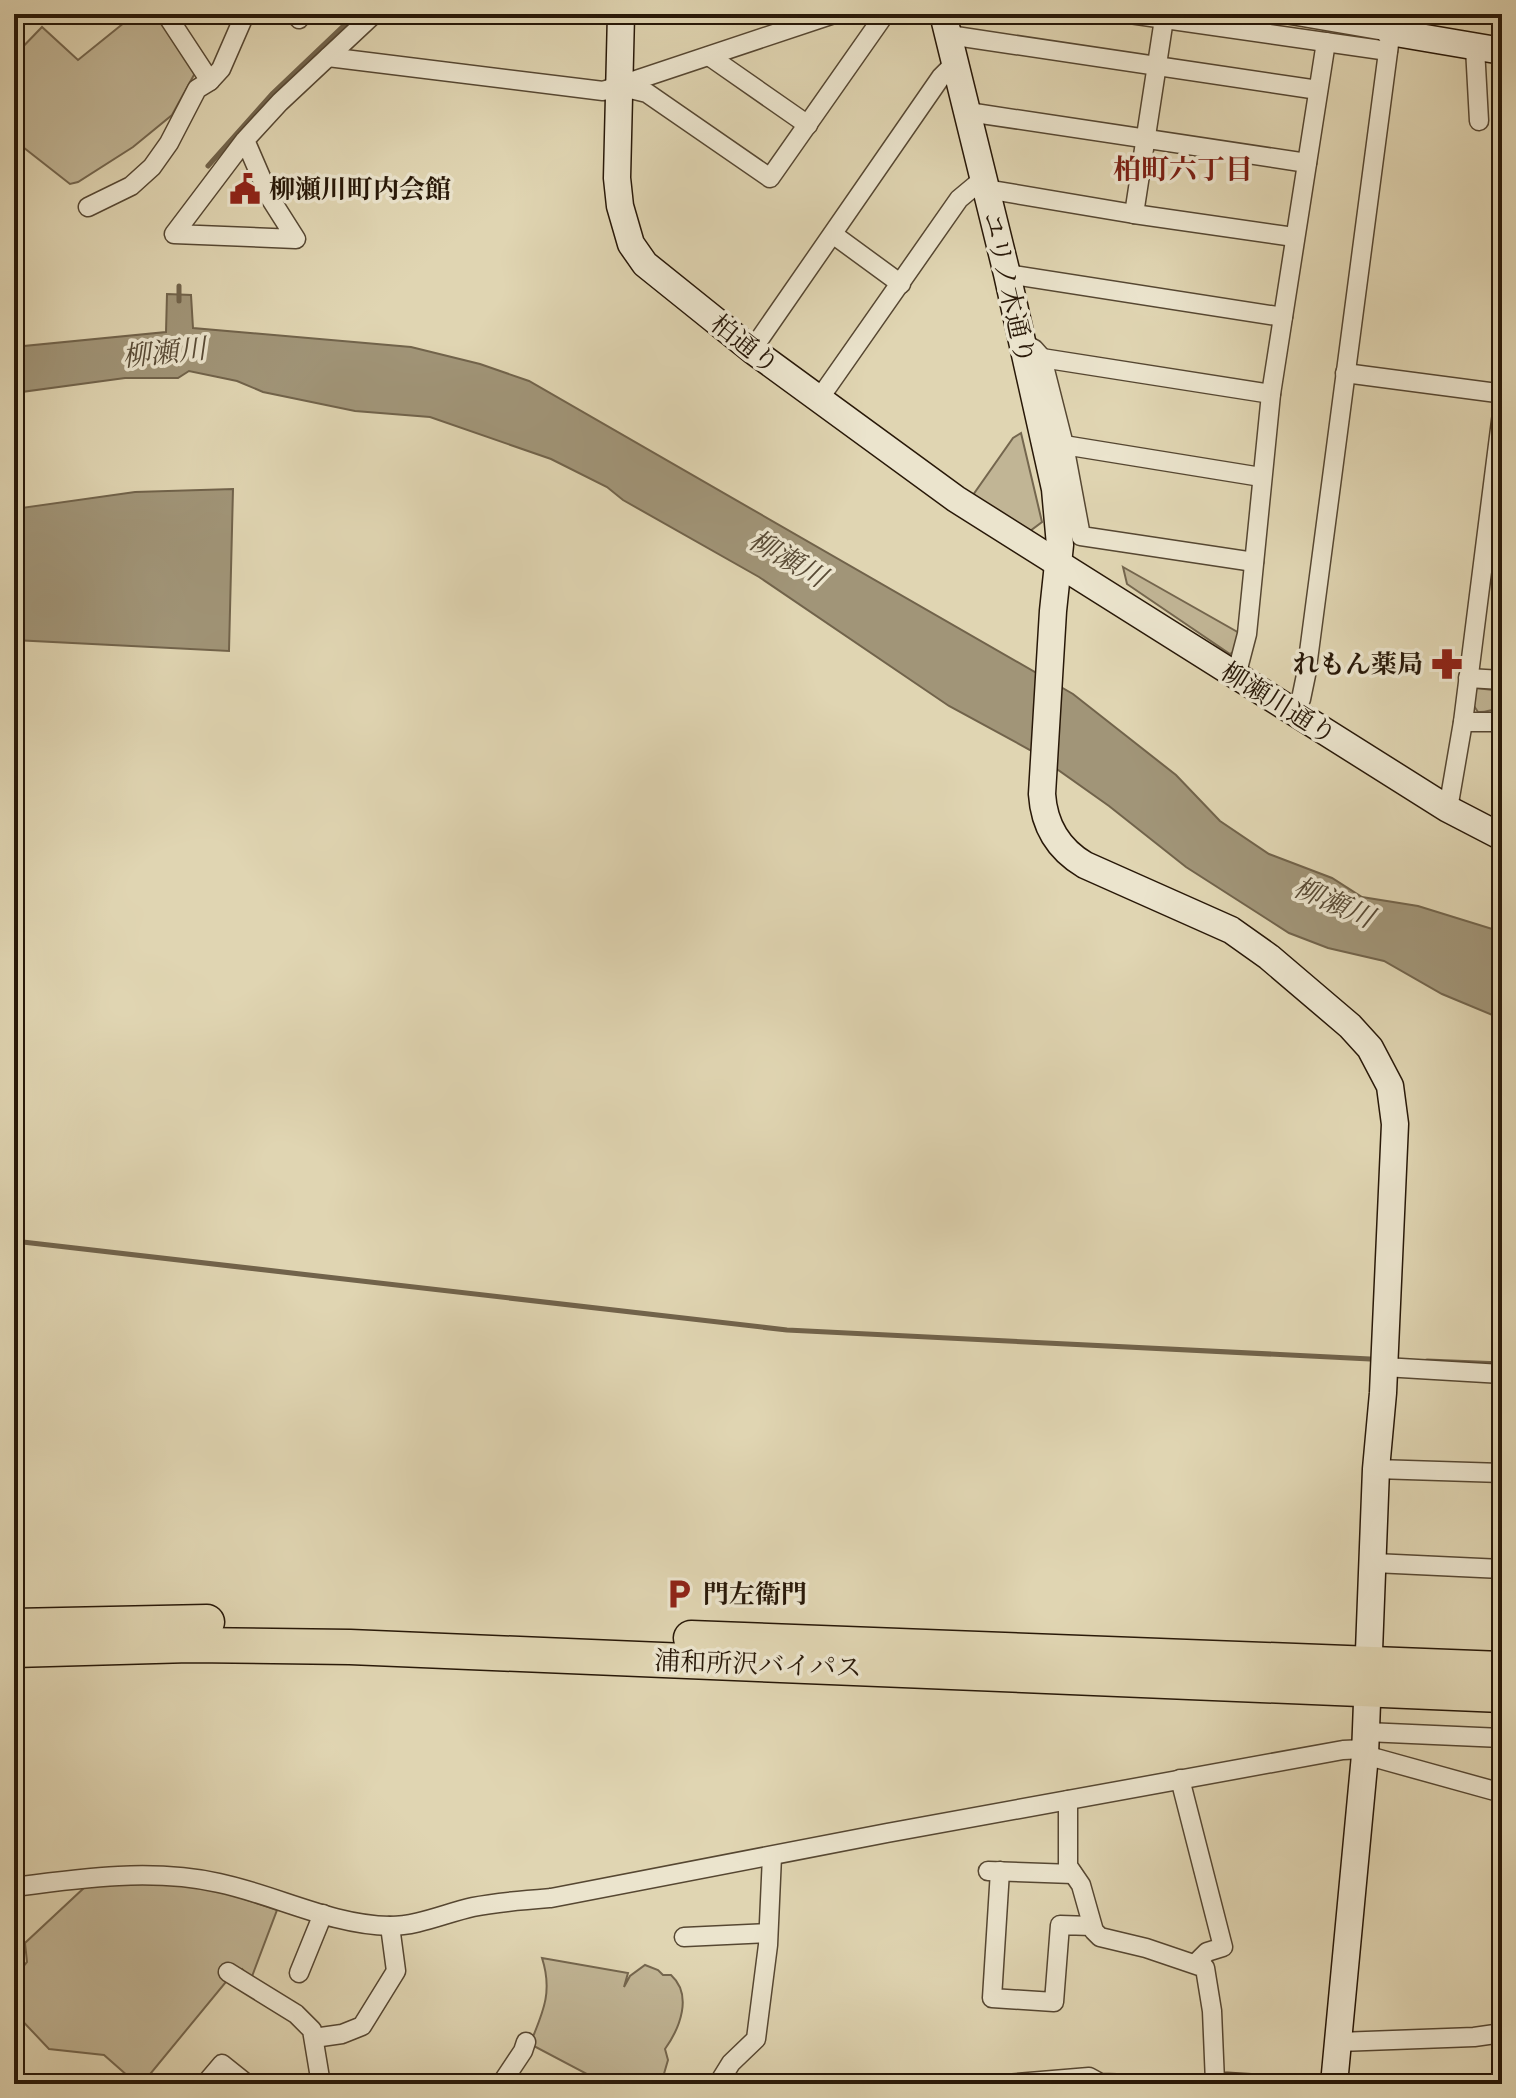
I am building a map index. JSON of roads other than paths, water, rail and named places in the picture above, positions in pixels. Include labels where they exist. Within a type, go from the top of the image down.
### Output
[{"type":"highway","name":"浦和所沢バイパス","points":[[14,1626],[188,1621],[361,1625],[1369,1676],[1502,1695]]},
{"type":"highway","name":"浦和所沢バイパス","points":[[14,1650],[190,1645],[350,1647],[1224,1682],[1502,1669]]},
{"type":"street","points":[[166,14],[210,81]]},
{"type":"street","points":[[88,207],[131,186],[152,167],[169,143],[197,89],[221,69],[245,14]]},
{"type":"street","points":[[245,140],[270,198],[296,239],[174,234],[245,140],[374,14]]},
{"type":"street","name":"柏通り","points":[[621,14],[617,178],[620,206],[631,244],[645,264],[752,350],[956,499],[1059,564]]},
{"type":"street","points":[[328,57],[603,91],[834,14]]},
{"type":"street","points":[[619,86],[647,93],[770,178],[885,14]]},
{"type":"street","points":[[1130,14],[1326,42],[1390,32]]},
{"type":"street","points":[[1285,14],[1502,51]]},
{"type":"street","points":[[1134,214],[1164,19]]},
{"type":"street","points":[[946,24],[1156,66],[1318,90]]},
{"type":"street","name":"ユリノ木通り","points":[[946,24],[1007,274],[1032,351],[1055,489],[1060,530],[1059,564],[1053,611],[1043,785],[1043,804],[1049,826],[1059,843],[1075,859],[1097,872],[1213,921],[1249,941],[1350,1026],[1376,1057],[1390,1086],[1394,1106],[1366,1745],[1334,2084]]},
{"type":"street","points":[[1293,712],[1301,699],[1306,675],[1390,32]]},
{"type":"street","points":[[1236,676],[1247,634],[1271,394],[1326,42]]},
{"type":"street","points":[[1475,48],[1479,121]]},
{"type":"street","points":[[709,56],[808,125]]},
{"type":"street","points":[[752,350],[941,77],[956,62]]},
{"type":"street","points":[[968,112],[1307,163]]},
{"type":"street","points":[[819,399],[959,199],[985,184],[1134,214],[1294,237]]},
{"type":"street","points":[[834,235],[901,284]]},
{"type":"street","points":[[1007,274],[1283,317]]},
{"type":"street","points":[[1254,562],[1081,536],[1064,445],[1032,351],[1271,394]]},
{"type":"street","points":[[1345,373],[1497,393],[1502,397]]},
{"type":"street","points":[[1448,809],[1463,722],[1502,413]]},
{"type":"street","points":[[1064,445],[1261,477]]},
{"type":"street","name":"柳瀬川通り","points":[[1059,564],[1448,809],[1502,837]]},
{"type":"street","points":[[1468,678],[1502,680]]},
{"type":"street","points":[[1463,722],[1502,722]]},
{"type":"street","points":[[1384,1367],[1502,1374]]},
{"type":"street","points":[[1376,1469],[1502,1473]]},
{"type":"street","points":[[1374,1563],[1502,1569]]},
{"type":"street","points":[[14,1887],[83,1878],[175,1875],[221,1883],[323,1914],[390,1926],[474,1907],[551,1898],[1366,1745],[1502,1738]]},
{"type":"street","points":[[1366,1745],[1502,1793]]},
{"type":"street","points":[[1180,1779],[1223,1947],[1207,1952],[1196,1963]]},
{"type":"street","points":[[1068,1800],[1068,1866],[1081,1885],[1092,1926],[1100,1937],[1205,1968],[1212,2011],[1209,2083],[1259,2084]]},
{"type":"street","points":[[718,2084],[731,2063],[756,2039],[768,1945],[772,1856]]},
{"type":"street","points":[[1073,1874],[994,1871],[992,1998],[1054,2002],[1060,1925],[1092,1926]]},
{"type":"street","points":[[299,1973],[323,1914]]},
{"type":"street","points":[[314,2038],[342,2034],[362,2026],[396,1971],[390,1926]]},
{"type":"street","points":[[684,1937],[767,1933]]},
{"type":"street","points":[[228,1972],[296,2014],[312,2030],[321,2084]]},
{"type":"street","points":[[1339,2042],[1474,2037],[1502,2033]]},
{"type":"street","points":[[501,2084],[526,2042]]},
{"type":"street","points":[[205,2084],[222,2064],[247,2084]]},
{"type":"street","points":[[1006,2084],[1089,2077],[1100,2083],[1134,2084]]},
{"type":"water","name":"柳瀬川","points":[[167,294],[191,295],[193,328],[411,347],[480,364],[529,381],[1073,694],[1176,775],[1220,821],[1269,854],[1332,878],[1362,897],[1418,906],[1502,932],[1502,1019],[1442,994],[1384,961],[1328,948],[1289,933],[1186,867],[1109,806],[1030,750],[949,706],[759,577],[623,500],[607,487],[551,459],[430,417],[355,411],[263,392],[237,381],[189,371],[178,378],[125,378],[14,393],[14,347],[166,332]]},
{"type":"water","points":[[233,489],[229,651],[14,640],[14,509],[135,492]]},
{"type":"waterway","points":[[208,166],[273,93],[356,14]]},
{"type":"waterway","points":[[179,286],[179,301]]},
{"type":"waterway","points":[[14,1241],[787,1330],[1370,1359]]},
{"type":"waterway","points":[[1427,1361],[1502,1364]]},
{"type":"place","name":"柳瀬川町内会館","points":[[245,189]]},
{"type":"place","name":"れもん薬局","points":[[1447,664]]},
{"type":"place","name":"門左衛門","points":[[679,1594]]},
{"type":"district","name":"柏町六丁目","points":[[1183,169]]}]
